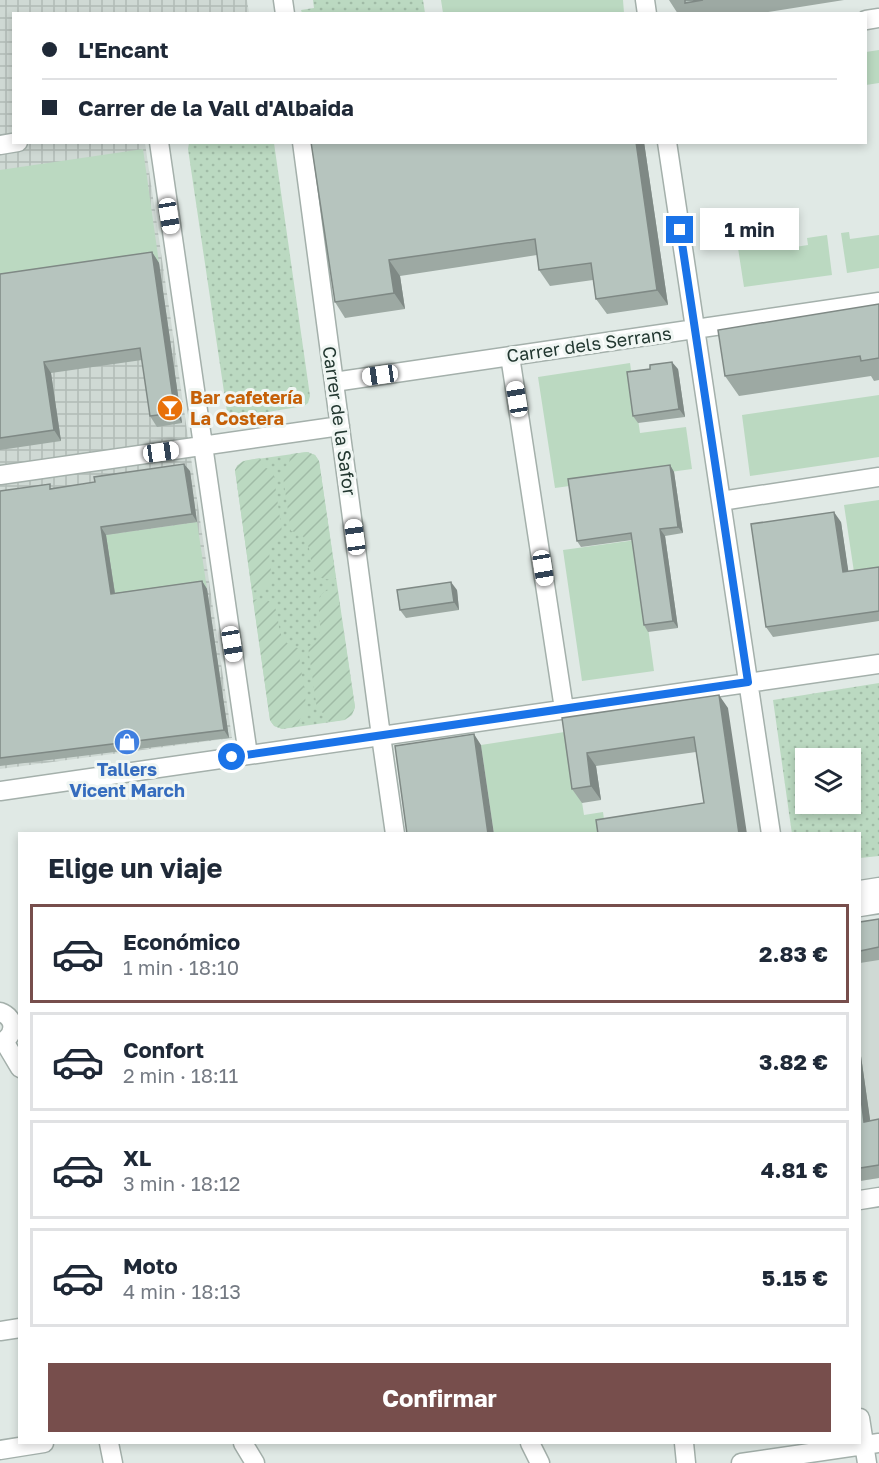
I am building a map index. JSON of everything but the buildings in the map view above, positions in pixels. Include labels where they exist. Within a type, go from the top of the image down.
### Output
[{"type":"street","points":[[159,144],[248,755]]},
{"type":"street","name":"Carrer de la Safor","points":[[302,144],[395,832]]},
{"type":"street","points":[[667,144],[771,832]]},
{"type":"street","name":"Carrer dels Serrans","points":[[334,382],[879,302]]},
{"type":"street","points":[[510,357],[564,709]]},
{"type":"street","points":[[0,475],[340,426]]},
{"type":"street","points":[[721,501],[879,477]]},
{"type":"street","points":[[0,791],[879,664]]},
{"type":"street","points":[[861,890],[879,887]]},
{"type":"street","points":[[861,907],[879,904]]},
{"type":"street","points":[[9,1026],[18,1060]]},
{"type":"street","points":[[861,1200],[879,1197]]},
{"type":"street","points":[[0,1330],[18,1328]]},
{"type":"street","points":[[741,1463],[870,1450],[861,1421]]},
{"type":"street","points":[[0,1450],[38,1444]]},
{"type":"street","points":[[109,1444],[113,1463]]},
{"type":"street","points":[[244,1444],[255,1463]]},
{"type":"street","points":[[530,1444],[540,1463]]},
{"type":"street","points":[[684,1444],[686,1463]]},
{"type":"shaded area","points":[[0,0],[247,0],[249,12],[12,12],[12,144],[145,144],[232,738],[0,769]]},
{"type":"shaded area","points":[[879,932],[879,1178],[861,1181],[861,935]]},
{"type":"green space","points":[[313,0],[423,0],[425,12],[302,12],[301,10],[314,8]]},
{"type":"green space","points":[[441,0],[623,0],[624,12],[443,12]]},
{"type":"green space","points":[[879,50],[879,83],[867,85],[867,52]]},
{"type":"green space","points":[[189,144],[274,144],[310,396],[308,403],[304,406],[237,417],[227,412]]},
{"type":"green space","points":[[143,149],[159,263],[0,286],[0,170]]},
{"type":"green space","points":[[849,232],[850,239],[879,235],[879,268],[847,273],[841,233]]},
{"type":"green space","points":[[827,235],[832,275],[744,287],[738,248],[780,241],[782,249],[808,245],[807,238]]},
{"type":"green space","points":[[630,363],[640,433],[686,427],[692,469],[555,488],[538,377]]},
{"type":"green space","points":[[879,395],[879,457],[750,476],[742,415]]},
{"type":"green space","points":[[307,452],[315,455],[319,461],[355,707],[352,715],[345,720],[282,729],[274,726],[270,720],[235,470],[243,461]]},
{"type":"green space","points":[[307,452],[315,455],[319,461],[336,579],[324,579],[316,574],[307,542],[301,535],[291,531],[282,470],[289,463],[291,454]]},
{"type":"green space","points":[[260,458],[264,467],[273,471],[282,532],[273,539],[270,548],[269,582],[264,588],[252,591],[235,470],[242,462]]},
{"type":"green space","points":[[879,500],[879,568],[854,572],[844,505]]},
{"type":"green space","points":[[197,522],[207,589],[116,601],[106,535]]},
{"type":"green space","points":[[636,540],[654,671],[582,681],[563,550]]},
{"type":"green space","points":[[337,588],[355,707],[348,717],[329,722],[317,709],[308,647],[316,640],[320,631],[320,597],[326,591]]},
{"type":"green space","points":[[253,600],[269,601],[274,606],[282,637],[288,644],[298,648],[307,711],[301,717],[299,726],[279,728],[270,720]]},
{"type":"green space","points":[[879,683],[879,856],[861,858],[861,832],[792,832],[773,700]]},
{"type":"green space","points":[[571,731],[584,815],[603,812],[606,832],[494,832],[481,745]]},
{"type":"place","name":"Bar cafetería La Costera","points":[[170,408]]},
{"type":"place","name":"Tallers Vicent March","points":[[127,742]]},
{"type":"route","points":[[232,757],[748,682],[680,230]]}]
